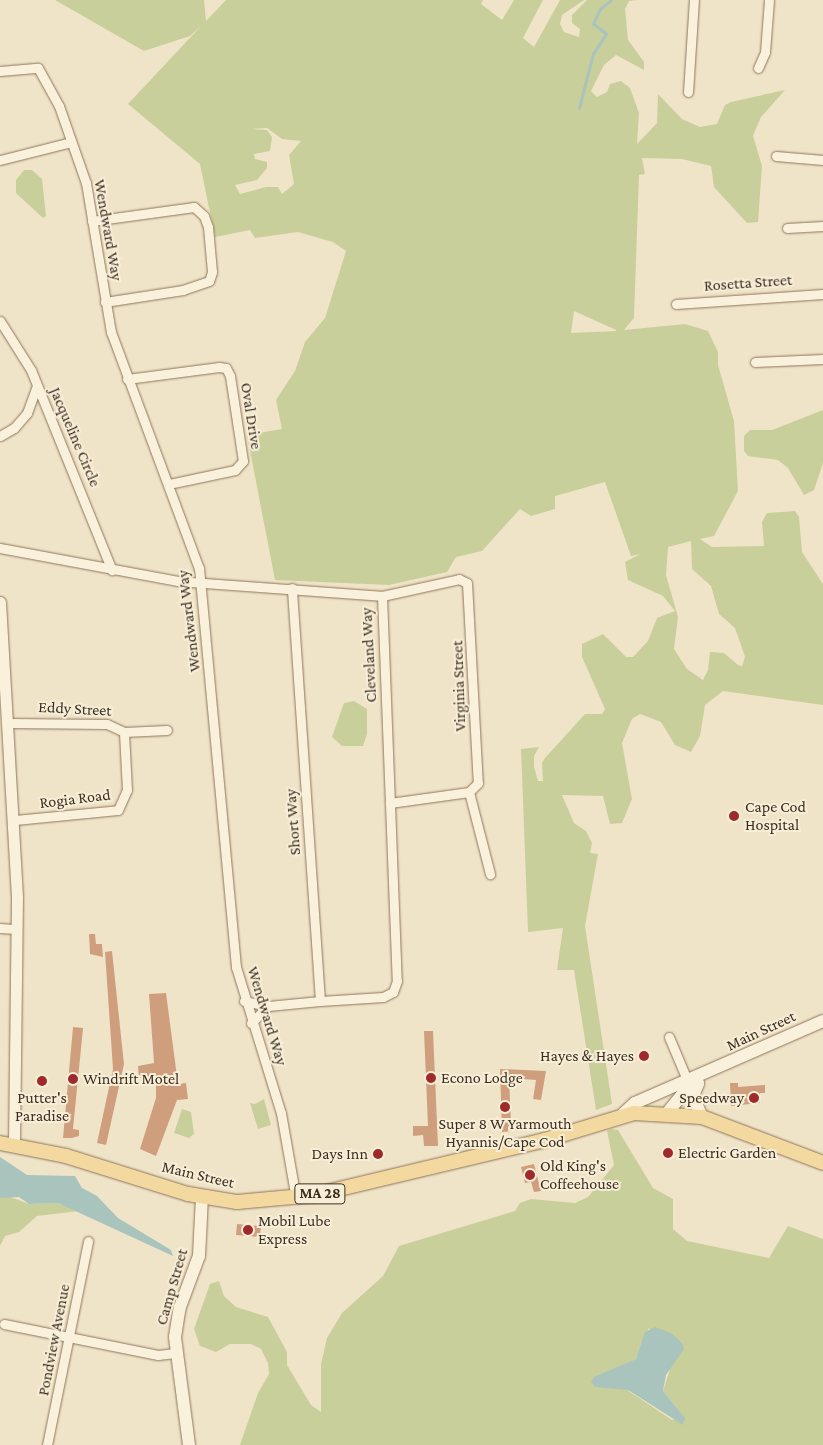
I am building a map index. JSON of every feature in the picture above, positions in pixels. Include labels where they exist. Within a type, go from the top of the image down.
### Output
[{"type":"main road","name":"Main Street","points":[[622,1115],[635,1103],[693,1083],[823,1021]]},
{"type":"main road","name":"Main Street","points":[[0,1142],[202,1196],[237,1202],[296,1199],[545,1140],[622,1115],[668,1112],[693,1083]]},
{"type":"main road","points":[[693,1083],[693,1096],[702,1117]]},
{"type":"main road","name":"MA 28","points":[[668,1112],[702,1117],[823,1163]]},
{"type":"main road","name":"Camp Street","points":[[188,1445],[175,1354],[180,1307],[201,1245],[202,1196]]},
{"type":"street","points":[[688,92],[694,0]]},
{"type":"street","points":[[758,68],[765,52],[769,0]]},
{"type":"street","name":"Wendward Way","points":[[0,71],[28,66],[42,72],[82,169],[105,302],[127,379],[169,484],[203,584],[232,928],[244,1001],[281,1114],[296,1199]]},
{"type":"street","points":[[0,160],[71,142]]},
{"type":"street","points":[[776,156],[823,160]]},
{"type":"street","points":[[92,221],[194,207],[204,216],[208,227],[212,272],[209,281],[183,290],[105,302]]},
{"type":"street","points":[[787,228],[823,226]]},
{"type":"street","name":"Rosetta Street","points":[[676,304],[823,294]]},
{"type":"street","name":"Jacqueline Circle","points":[[0,321],[37,386],[112,570]]},
{"type":"street","points":[[755,362],[823,360]]},
{"type":"street","name":"Oval Drive","points":[[127,379],[219,367],[226,368],[230,376],[243,461],[234,470],[169,484]]},
{"type":"street","points":[[0,436],[14,428],[27,413],[37,386]]},
{"type":"street","name":"Cleveland Way","points":[[0,548],[112,570],[203,584],[292,588],[382,596],[396,988],[383,997],[320,1001]]},
{"type":"street","name":"Virginia Street","points":[[382,596],[451,580],[467,583],[478,783],[469,792]]},
{"type":"street","name":"Short Way","points":[[292,588],[320,1001]]},
{"type":"street","points":[[0,602],[15,820],[14,1145]]},
{"type":"street","name":"Eddy Street","points":[[9,724],[107,724],[124,732],[168,730]]},
{"type":"street","name":"Rogia Road","points":[[15,820],[118,810],[128,790],[124,732]]},
{"type":"street","points":[[390,803],[469,792],[490,874]]},
{"type":"street","points":[[0,928],[16,929]]},
{"type":"street","points":[[244,1001],[268,1006],[320,1001]]},
{"type":"street","points":[[251,1023],[268,1006]]},
{"type":"street","points":[[669,1037],[693,1083]]},
{"type":"street","name":"Pondview Avenue","points":[[47,1445],[88,1241]]},
{"type":"street","points":[[4,1324],[158,1355],[175,1354]]},
{"type":"green space","points":[[55,0],[204,0],[206,21],[226,0],[483,0],[481,4],[502,20],[514,0],[543,0],[523,38],[534,47],[560,0],[584,0],[562,15],[560,24],[564,32],[579,37],[580,29],[572,23],[572,15],[587,0],[638,0],[629,1],[625,9],[628,40],[644,62],[644,70],[616,55],[604,65],[591,91],[597,97],[607,92],[610,84],[621,81],[630,88],[639,113],[637,144],[657,123],[658,94],[682,119],[700,127],[717,124],[725,105],[731,102],[785,90],[761,117],[753,136],[762,166],[758,222],[747,223],[714,187],[711,166],[682,159],[642,158],[645,174],[639,175],[634,318],[624,330],[685,324],[708,331],[718,352],[718,365],[734,421],[738,491],[714,536],[700,539],[712,547],[764,546],[762,522],[767,513],[795,511],[799,517],[802,552],[823,584],[823,705],[723,691],[705,705],[700,736],[691,752],[675,745],[661,722],[640,714],[632,719],[622,743],[632,799],[622,823],[610,824],[603,796],[562,795],[574,823],[586,831],[592,843],[590,853],[598,854],[585,926],[612,1104],[596,1110],[574,970],[557,970],[563,928],[528,932],[521,749],[539,747],[534,756],[534,767],[538,781],[543,781],[542,763],[545,758],[585,714],[602,714],[605,709],[582,657],[582,644],[603,634],[626,657],[633,657],[648,641],[657,618],[675,611],[663,596],[628,580],[625,562],[640,554],[631,556],[605,482],[555,496],[555,509],[531,516],[520,509],[482,551],[456,557],[447,572],[389,585],[275,580],[247,435],[282,429],[276,400],[295,371],[305,342],[325,318],[346,251],[333,242],[298,232],[255,238],[250,230],[215,237],[200,164],[128,104],[201,26],[190,36],[144,51]],"holes":[[[267,128],[282,139],[301,141],[289,155],[294,184],[282,194],[278,187],[266,187],[240,194],[235,185],[257,180],[267,168],[267,162],[255,159],[254,154],[270,151],[272,137],[267,130],[251,129]],[[574,311],[616,330],[616,331],[571,333]],[[691,541],[692,569],[711,586],[719,614],[735,628],[745,657],[742,666],[738,665],[724,653],[710,652],[708,670],[703,680],[687,669],[674,649],[678,617],[666,575],[668,547]]]},
{"type":"green space","points":[[24,170],[32,170],[42,179],[46,216],[43,218],[16,193],[16,180]]},
{"type":"green space","points":[[823,410],[823,463],[814,490],[804,495],[788,468],[778,460],[748,456],[744,451],[744,436],[750,430],[772,430]]},
{"type":"green space","points":[[354,701],[367,709],[367,734],[363,746],[342,746],[332,737],[344,703]]},
{"type":"green space","points":[[264,1099],[271,1125],[258,1129],[250,1103],[255,1104]]},
{"type":"green space","points":[[182,1109],[191,1112],[194,1134],[189,1138],[174,1133]]},
{"type":"green space","points":[[611,1129],[618,1130],[653,1188],[673,1199],[673,1229],[687,1241],[769,1258],[788,1226],[823,1239],[823,1445],[240,1445],[258,1393],[269,1374],[268,1363],[261,1349],[251,1344],[230,1344],[216,1352],[200,1346],[194,1329],[210,1284],[219,1281],[224,1296],[236,1307],[268,1317],[287,1352],[287,1365],[311,1405],[321,1412],[321,1364],[327,1338],[342,1313],[383,1276],[399,1246],[515,1211],[520,1203],[531,1199],[575,1203],[588,1197],[614,1165],[607,1131]],"holes":[[[649,1328],[670,1369],[663,1391],[682,1415],[672,1420],[605,1375],[636,1359]]]},
{"type":"green space","points":[[8,1196],[29,1204],[58,1203],[79,1211],[37,1216],[19,1232],[5,1236],[0,1246],[0,1198]]},
{"type":"water","points":[[0,1157],[27,1175],[75,1176],[82,1188],[97,1196],[118,1218],[171,1250],[173,1256],[58,1203],[29,1204],[19,1197],[0,1198]]},
{"type":"water","points":[[655,1327],[671,1333],[682,1343],[684,1349],[666,1375],[663,1391],[685,1418],[683,1425],[628,1390],[595,1387],[591,1382],[594,1377],[636,1359],[645,1332]]},
{"type":"building","points":[[89,934],[95,934],[96,944],[102,944],[103,957],[90,954]]},
{"type":"building","points":[[112,951],[124,1064],[106,1145],[97,1143],[113,1069],[105,952]]},
{"type":"building","points":[[166,993],[178,1084],[186,1083],[188,1099],[177,1100],[156,1156],[140,1149],[156,1098],[156,1077],[139,1078],[138,1066],[154,1063],[149,994]]},
{"type":"building","name":"Windrift Motel","points":[[73,1027],[83,1028],[73,1129],[79,1130],[79,1136],[63,1138]]},
{"type":"building","name":"Econo Lodge","points":[[424,1031],[433,1031],[438,1146],[424,1146],[423,1135],[413,1136],[413,1126],[428,1126]]},
{"type":"building","name":"Super 8 W Yarmouth Hyannis/Cape Cod","points":[[500,1069],[546,1071],[541,1100],[533,1099],[536,1080],[509,1078],[511,1124],[520,1123],[521,1130],[502,1132]]},
{"type":"building","points":[[730,1083],[738,1083],[738,1087],[765,1085],[765,1093],[760,1093],[760,1103],[731,1106]]},
{"type":"building","name":"Old King's Coffeehouse","points":[[534,1164],[541,1191],[534,1192],[531,1182],[525,1183],[521,1167]]},
{"type":"building","name":"Mobil Lube Express","points":[[237,1224],[261,1226],[260,1237],[236,1235]]},
{"type":"waterway","points":[[579,108],[593,54],[606,34],[593,24],[600,9],[611,0]]},
{"type":"place","name":"Cape Cod Hospital","points":[[734,816]]},
{"type":"place","name":"Hayes & Hayes","points":[[644,1056]]},
{"type":"place","name":"Econo Lodge","points":[[431,1078]]},
{"type":"place","name":"Windrift Motel","points":[[73,1079]]},
{"type":"place","name":"Putter's Paradise","points":[[42,1081]]},
{"type":"place","name":"Speedway","points":[[754,1098]]},
{"type":"place","name":"Super 8 W Yarmouth Hyannis/Cape Cod","points":[[505,1107]]},
{"type":"place","name":"Electric Garden","points":[[668,1153]]},
{"type":"place","name":"Days Inn","points":[[378,1154]]},
{"type":"place","name":"Old King's Coffeehouse","points":[[530,1175]]},
{"type":"place","name":"Mobil Lube Express","points":[[248,1230]]}]
